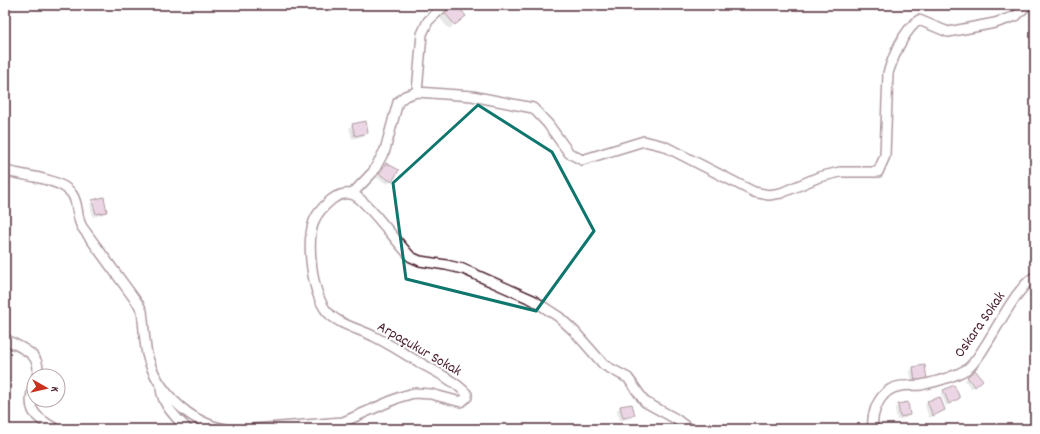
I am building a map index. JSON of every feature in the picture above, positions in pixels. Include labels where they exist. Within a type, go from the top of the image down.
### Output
[{"type":"street","points":[[417,92],[422,34],[428,21],[445,5]]},
{"type":"street","points":[[688,429],[676,419],[645,402],[628,378],[604,365],[560,317],[533,300],[463,269],[446,264],[420,261],[411,257],[362,201],[352,194],[372,172],[385,150],[398,102],[405,96],[417,92],[472,96],[533,108],[548,124],[569,153],[582,160],[644,142],[664,146],[754,192],[769,195],[781,193],[819,176],[840,172],[878,172],[885,156],[888,73],[892,61],[912,25],[919,20],[948,32],[995,23],[1016,16],[1027,5]]},
{"type":"street","points":[[5,171],[64,187],[73,195],[77,208],[78,220],[82,227],[142,311],[147,355],[161,386],[190,414],[212,425],[225,429]]},
{"type":"street","name":"Arpaçukur Sokak","points":[[254,429],[343,422],[400,397],[414,393],[431,394],[461,402],[467,397],[464,391],[440,374],[375,337],[336,319],[326,311],[321,302],[312,272],[311,254],[314,222],[319,213],[334,198],[352,194]]},
{"type":"street","name":"Oskara Sokak","points":[[873,429],[874,411],[888,391],[899,386],[921,384],[957,374],[968,368],[978,357],[1015,297],[1025,285],[1035,277]]},
{"type":"street","points":[[5,339],[32,355],[38,361],[39,368]]},
{"type":"street","points":[[161,386],[161,395],[164,402],[187,429]]},
{"type":"street","points":[[31,408],[38,418],[56,429]]},
{"type":"highlighted area","points":[[478,105],[552,152],[594,231],[536,311],[406,279],[393,183]]},
{"type":"building","points":[[451,5],[457,5],[466,16],[455,25],[443,11]]},
{"type":"building","points":[[366,121],[368,133],[355,136],[352,124]]},
{"type":"building","points":[[386,163],[399,170],[392,182],[379,174]]},
{"type":"building","points":[[104,197],[107,212],[96,214],[92,200]]},
{"type":"building","points":[[925,365],[927,380],[915,382],[913,367]]},
{"type":"building","points":[[975,370],[983,380],[975,387],[967,377]]},
{"type":"building","points":[[954,385],[960,398],[949,404],[943,390]]},
{"type":"building","points":[[940,397],[945,410],[933,416],[927,401]]},
{"type":"building","points":[[908,402],[910,415],[900,417],[898,404]]},
{"type":"building","points":[[632,404],[635,415],[623,418],[620,406]]}]
